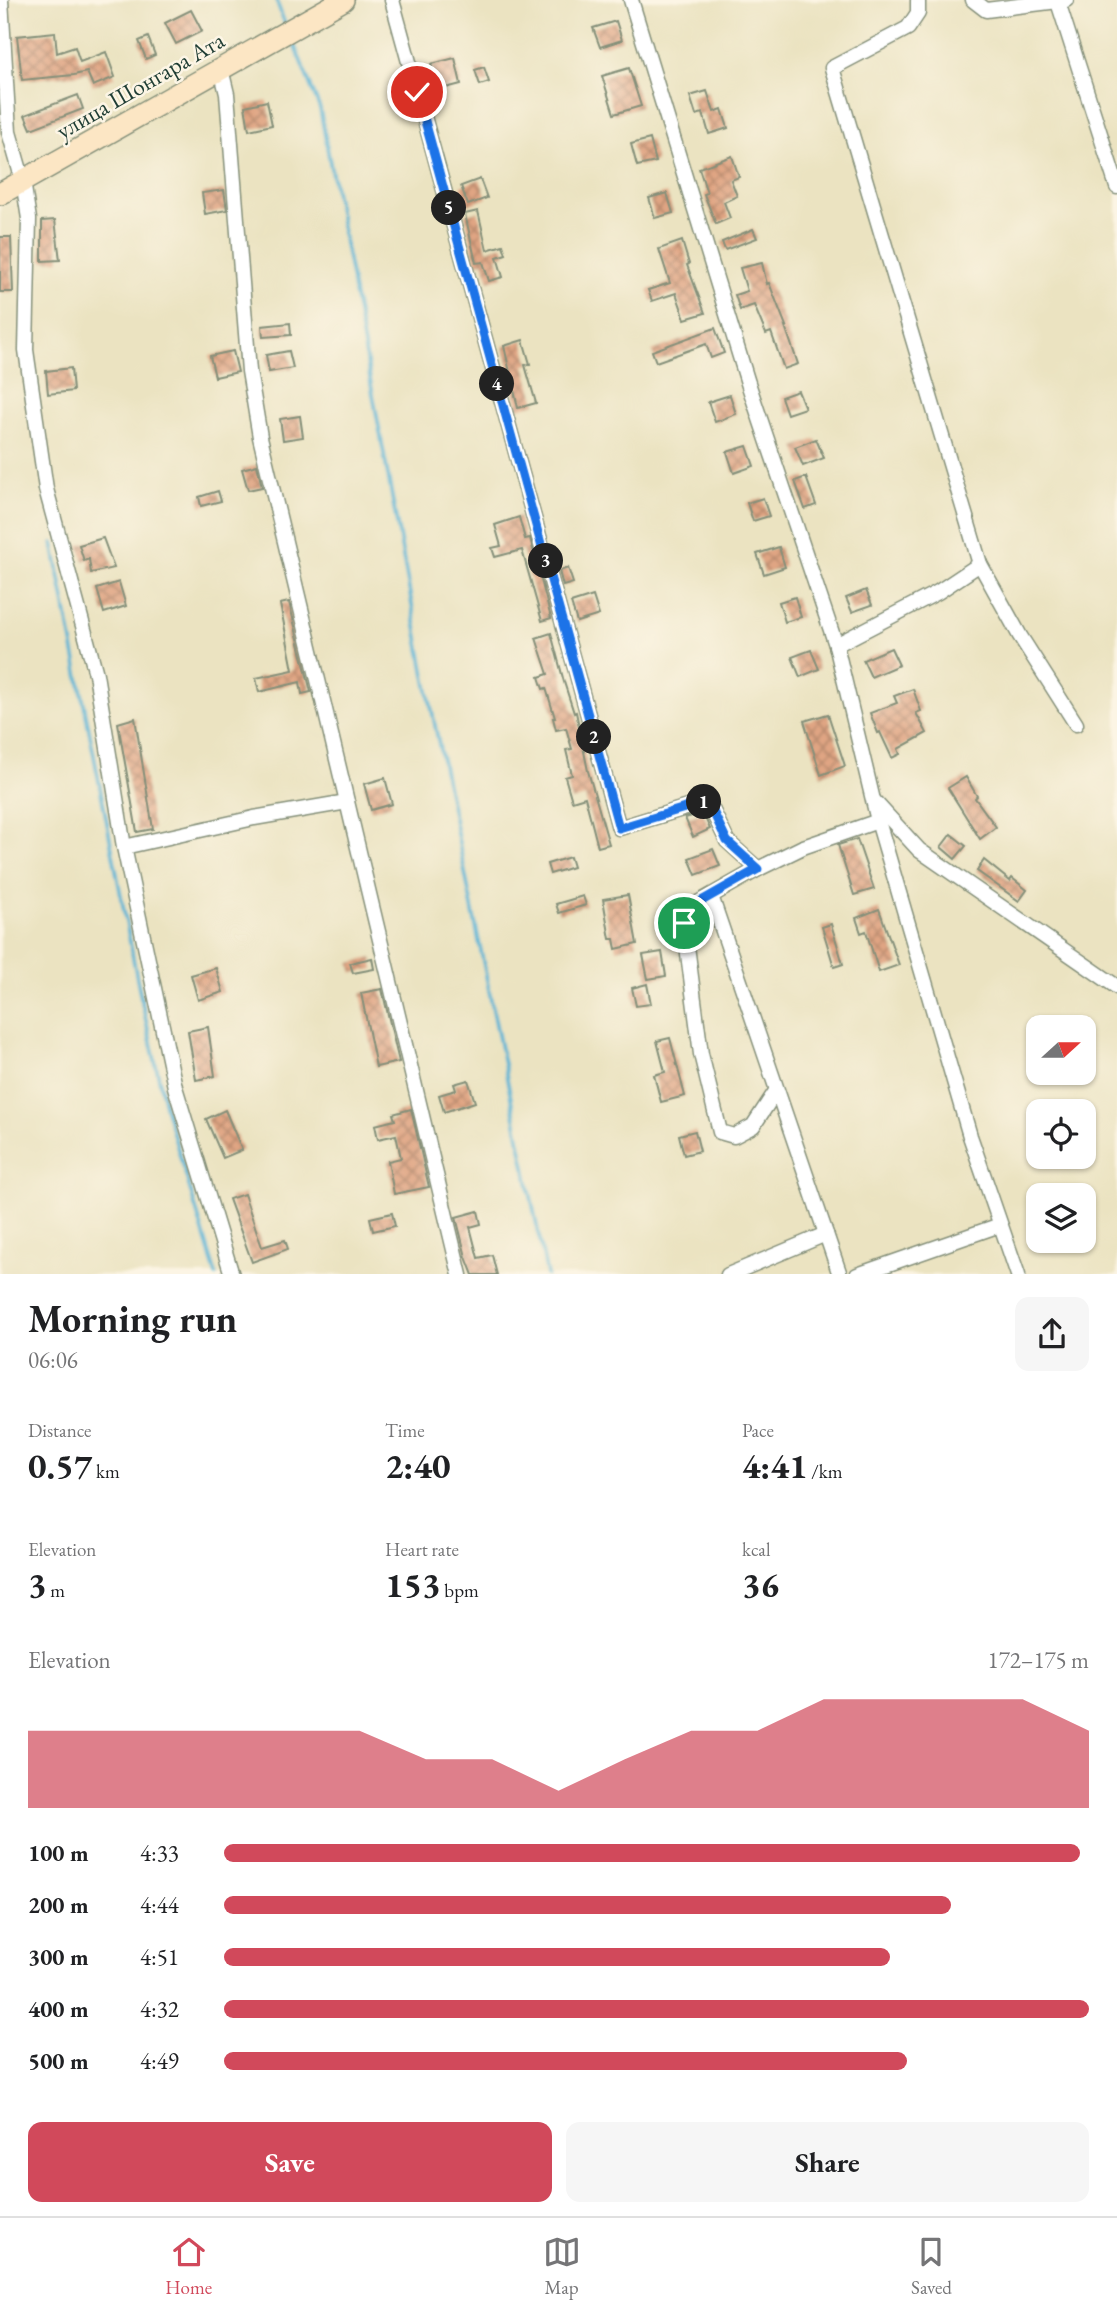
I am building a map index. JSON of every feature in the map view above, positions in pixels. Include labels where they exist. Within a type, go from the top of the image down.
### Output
[{"type":"main road","name":"улица Шонгара Ата","points":[[0,194],[343,0]]},
{"type":"street","points":[[1,0],[9,132],[23,181],[29,219],[26,350],[44,476],[70,585],[96,674],[124,847],[175,1087],[232,1274]]},
{"type":"street","points":[[392,0],[619,828],[708,801],[727,841],[758,869]]},
{"type":"street","points":[[631,0],[748,383],[836,645],[878,821],[970,1136],[1018,1274]]},
{"type":"street","points":[[918,0],[918,13],[908,28],[832,68],[980,564],[1020,636],[1076,724]]},
{"type":"street","points":[[973,0],[986,10],[1063,1],[1117,187]]},
{"type":"street","points":[[221,69],[227,94],[249,371],[260,437],[460,1274]]},
{"type":"street","points":[[836,645],[938,592],[980,564]]},
{"type":"street","points":[[873,800],[919,850],[1117,987]]},
{"type":"street","points":[[124,847],[254,818],[348,802]]},
{"type":"street","points":[[776,1091],[753,1126],[734,1136],[720,1132],[701,1054],[684,923],[698,903],[758,869],[803,847],[878,821]]},
{"type":"street","points":[[710,895],[840,1274]]},
{"type":"street","points":[[860,1274],[1000,1225]]},
{"type":"street","points":[[730,1274],[826,1234]]},
{"type":"building","points":[[191,10],[202,31],[176,44],[165,23]]},
{"type":"building","points":[[616,21],[622,40],[600,47],[593,28]]},
{"type":"building","points":[[55,32],[57,53],[75,47],[80,62],[106,52],[115,77],[93,86],[87,72],[22,80],[17,36]]},
{"type":"building","points":[[148,37],[155,55],[146,59],[139,41]]},
{"type":"building","points":[[455,58],[461,84],[438,90],[431,64]]},
{"type":"building","points":[[484,67],[489,82],[480,85],[475,70]]},
{"type":"building","points":[[629,68],[641,106],[614,114],[602,76]]},
{"type":"building","points":[[707,91],[714,112],[722,109],[728,128],[709,134],[703,113],[696,115],[690,96]]},
{"type":"building","points":[[78,95],[83,109],[31,129],[25,115]]},
{"type":"building","points":[[267,101],[272,125],[249,130],[245,106]]},
{"type":"building","points":[[650,139],[656,162],[637,166],[631,144]]},
{"type":"building","points":[[732,156],[739,177],[731,180],[737,196],[724,202],[730,218],[716,224],[704,194],[707,193],[699,168]]},
{"type":"building","points":[[480,179],[487,198],[468,205],[461,186]]},
{"type":"building","points":[[224,190],[227,210],[205,214],[202,193]]},
{"type":"building","points":[[667,193],[673,213],[655,218],[649,198]]},
{"type":"building","points":[[478,211],[487,250],[503,245],[506,254],[497,257],[503,277],[489,281],[483,262],[476,263],[465,214]]},
{"type":"building","points":[[55,220],[60,260],[42,261],[42,221]]},
{"type":"building","points":[[753,229],[757,238],[725,250],[722,242]]},
{"type":"building","points":[[0,237],[11,237],[13,292],[0,292]]},
{"type":"building","points":[[682,241],[689,264],[687,265],[705,313],[685,319],[676,293],[652,301],[648,290],[670,283],[659,249]]},
{"type":"building","points":[[762,263],[767,284],[769,283],[786,326],[798,364],[784,369],[771,332],[766,334],[754,305],[740,310],[735,295],[747,291],[740,268]]},
{"type":"building","points":[[290,323],[291,335],[263,337],[262,326]]},
{"type":"building","points":[[715,328],[724,353],[711,358],[706,344],[656,362],[652,351]]},
{"type":"building","points":[[523,340],[530,364],[525,365],[536,403],[518,408],[504,346]]},
{"type":"building","points":[[233,351],[238,372],[215,377],[210,356]]},
{"type":"building","points":[[289,351],[293,368],[269,372],[266,355]]},
{"type":"building","points":[[71,368],[73,391],[48,394],[46,371]]},
{"type":"building","points":[[798,391],[805,408],[787,414],[781,397]]},
{"type":"building","points":[[730,395],[736,414],[715,422],[708,402]]},
{"type":"building","points":[[300,416],[303,437],[283,440],[280,419]]},
{"type":"building","points":[[816,439],[824,458],[803,466],[795,447]]},
{"type":"building","points":[[747,446],[754,466],[734,473],[727,452]]},
{"type":"building","points":[[257,465],[262,487],[248,490],[242,469]]},
{"type":"building","points":[[806,477],[816,505],[805,509],[795,481]]},
{"type":"building","points":[[218,491],[221,501],[201,506],[199,497]]},
{"type":"building","points":[[763,498],[769,516],[753,521],[747,503]]},
{"type":"building","points":[[519,517],[525,539],[530,538],[551,618],[542,621],[522,550],[495,557],[492,548],[501,546],[495,525]]},
{"type":"building","points":[[103,538],[114,568],[91,573],[89,559],[84,561],[79,545]]},
{"type":"building","points":[[779,547],[785,567],[764,574],[757,554]]},
{"type":"building","points":[[568,568],[573,583],[563,586],[559,571]]},
{"type":"building","points":[[119,582],[126,606],[104,613],[97,589]]},
{"type":"building","points":[[866,590],[872,605],[852,612],[846,598]]},
{"type":"building","points":[[593,596],[599,615],[577,622],[571,603]]},
{"type":"building","points":[[795,597],[801,617],[785,622],[779,602]]},
{"type":"building","points":[[289,602],[311,692],[302,694],[300,682],[259,692],[256,678],[293,670],[280,604]]},
{"type":"building","points":[[551,633],[564,682],[574,713],[576,712],[588,771],[609,844],[598,847],[585,797],[572,801],[565,777],[572,775],[566,750],[572,749],[566,728],[556,730],[546,688],[543,689],[539,677],[548,674],[536,638]]},
{"type":"building","points":[[891,648],[899,665],[871,677],[863,660]]},
{"type":"building","points":[[811,650],[819,669],[800,677],[792,657]]},
{"type":"building","points":[[913,689],[921,711],[916,713],[927,733],[898,749],[900,754],[892,758],[870,713],[897,703],[894,696]]},
{"type":"building","points":[[828,714],[845,766],[821,775],[804,721]]},
{"type":"building","points":[[135,718],[153,829],[137,832],[118,723]]},
{"type":"building","points":[[966,777],[977,796],[975,798],[996,827],[980,839],[948,788]]},
{"type":"building","points":[[385,778],[392,804],[371,810],[364,784]]},
{"type":"building","points":[[703,813],[710,829],[693,837],[685,818]]},
{"type":"building","points":[[951,834],[966,846],[955,859],[941,847]]},
{"type":"building","points":[[857,839],[874,889],[854,895],[838,845]]},
{"type":"building","points":[[713,849],[720,866],[696,875],[689,858]]},
{"type":"building","points":[[570,857],[573,867],[550,874],[547,864]]},
{"type":"building","points":[[984,860],[1010,881],[1012,878],[1027,890],[1019,901],[977,871]]},
{"type":"building","points":[[628,895],[637,944],[616,949],[614,939],[610,939],[603,899]]},
{"type":"building","points":[[583,896],[586,905],[559,913],[556,904]]},
{"type":"building","points":[[879,909],[899,965],[879,972],[866,931],[861,933],[856,918]]},
{"type":"building","points":[[831,924],[843,964],[834,967],[822,927]]},
{"type":"building","points":[[662,952],[666,976],[648,979],[643,955]]},
{"type":"building","points":[[372,958],[374,969],[353,973],[350,963]]},
{"type":"building","points":[[216,968],[223,992],[198,1000],[191,975]]},
{"type":"building","points":[[647,984],[651,1004],[636,1006],[632,988]]},
{"type":"building","points":[[382,989],[399,1062],[376,1067],[361,993]]},
{"type":"building","points":[[208,1027],[215,1076],[196,1080],[188,1031]]},
{"type":"building","points":[[670,1038],[685,1096],[661,1102],[654,1075],[665,1072],[657,1041]]},
{"type":"building","points":[[468,1080],[475,1102],[444,1112],[439,1095],[456,1090],[454,1084]]},
{"type":"building","points":[[411,1109],[429,1187],[394,1194],[388,1161],[401,1158],[396,1135],[378,1139],[375,1125],[395,1120],[393,1114]]},
{"type":"building","points":[[225,1110],[242,1150],[223,1158],[206,1119]]},
{"type":"building","points":[[695,1131],[700,1151],[684,1155],[679,1135]]},
{"type":"building","points":[[244,1194],[262,1247],[285,1240],[288,1249],[252,1262],[229,1199]]},
{"type":"building","points":[[478,1211],[481,1224],[470,1227],[478,1258],[492,1255],[497,1274],[473,1274],[456,1217]]},
{"type":"building","points":[[392,1213],[395,1226],[373,1231],[370,1218]]},
{"type":"waterway","points":[[276,0],[285,24]]},
{"type":"waterway","points":[[291,37],[320,109],[427,686],[547,1274]]},
{"type":"waterway","points":[[53,543],[139,989],[166,1110],[216,1274]]},
{"type":"route","points":[[417,92],[619,828],[708,801],[727,841],[758,869],[698,903],[684,923]]}]
